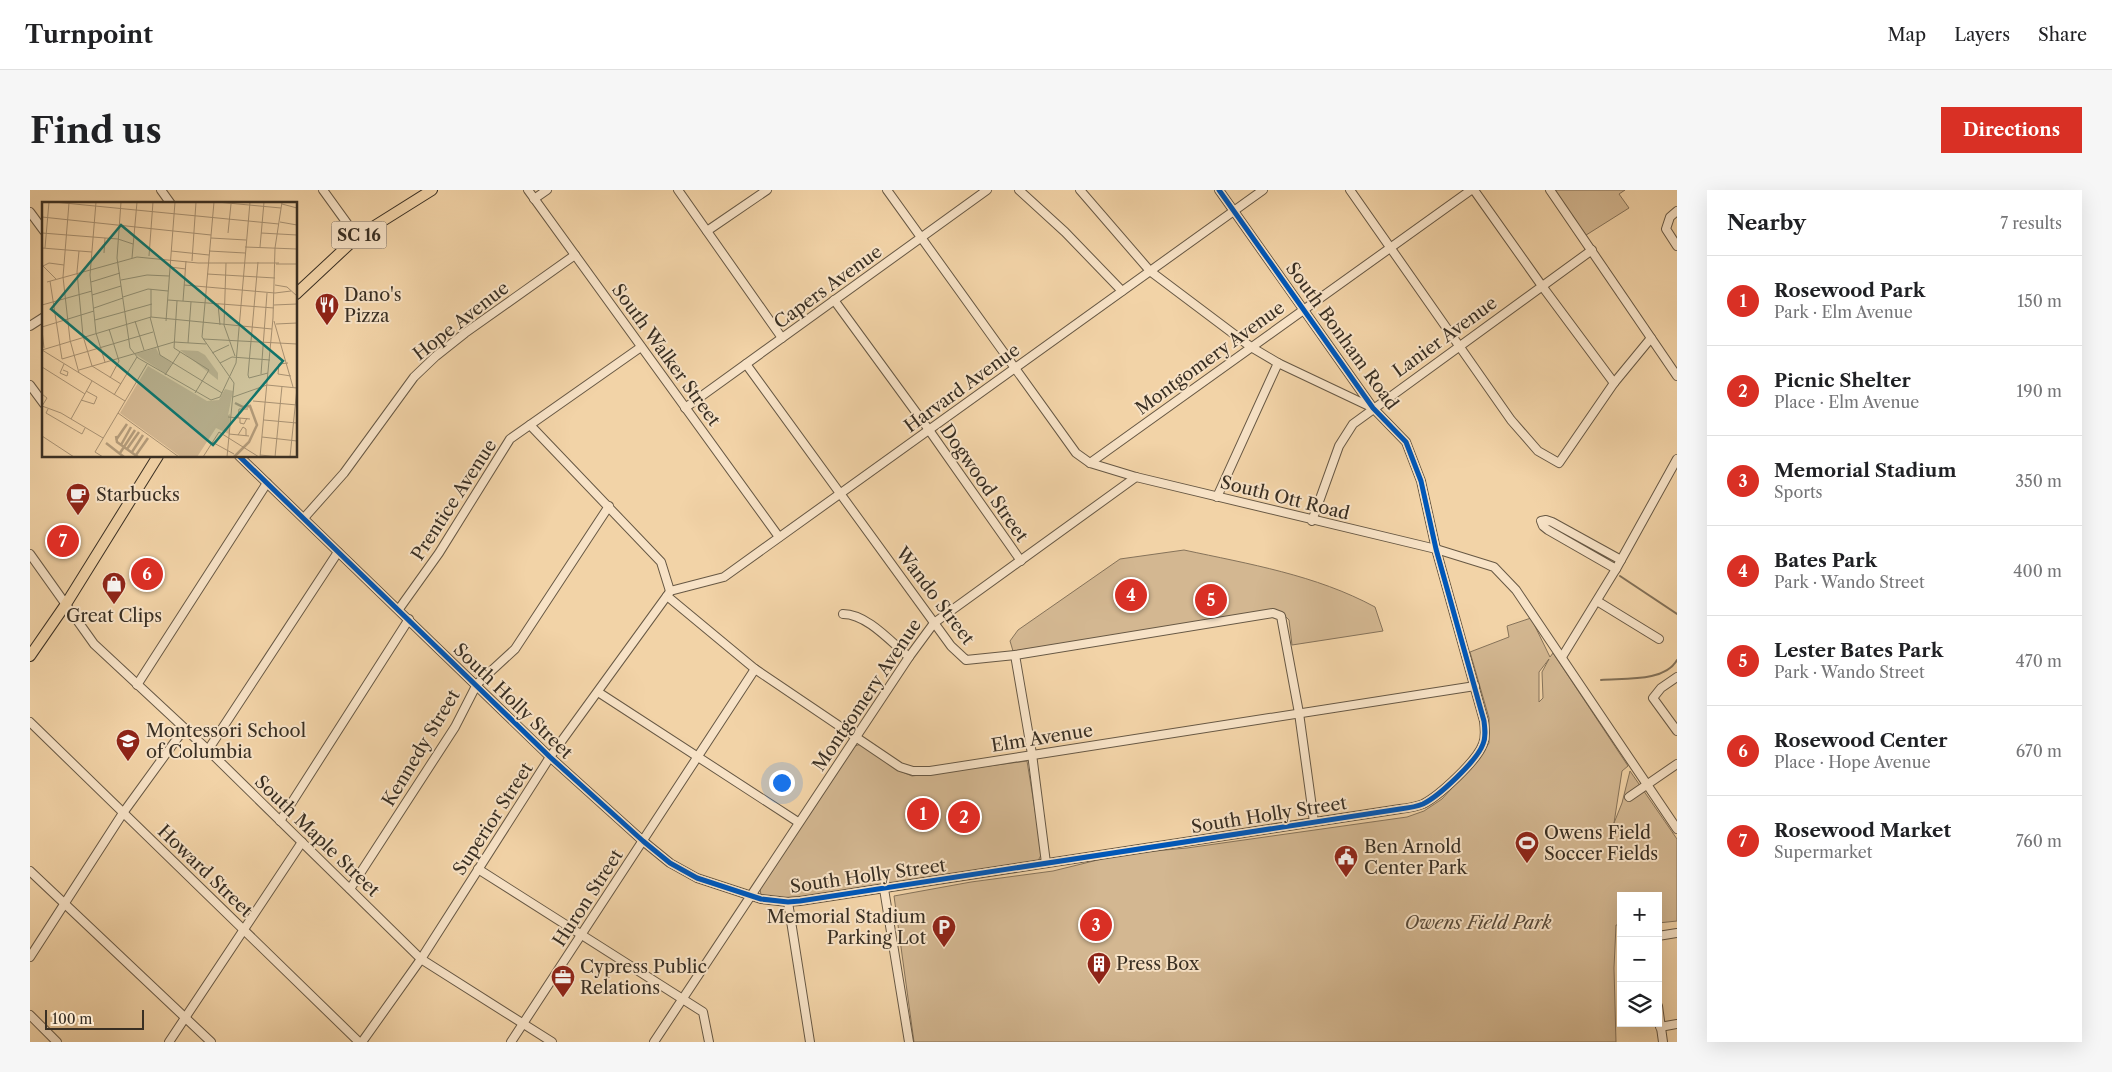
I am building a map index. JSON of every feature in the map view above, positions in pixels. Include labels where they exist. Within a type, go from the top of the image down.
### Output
[{"type":"main road","name":"SC 16","points":[[298,292],[357,237],[432,190]]},
{"type":"main road","points":[[30,656],[66,604],[157,458]]},
{"type":"street","points":[[161,190],[170,202]]},
{"type":"street","points":[[323,190],[357,237]]},
{"type":"street","name":"South Walker Street","points":[[528,190],[779,537]]},
{"type":"street","points":[[534,199],[548,190]]},
{"type":"street","points":[[678,190],[782,338]]},
{"type":"street","points":[[707,231],[768,190]]},
{"type":"street","name":"South Ott Road","points":[[887,190],[1076,453],[1090,463],[1136,477],[1436,549],[1494,567],[1516,590],[1677,828]]},
{"type":"street","name":"Capers Avenue","points":[[685,408],[987,190]]},
{"type":"street","points":[[1019,190],[1065,232],[1122,291]]},
{"type":"street","points":[[1080,190],[1150,271],[1251,348],[1278,363],[1373,408]]},
{"type":"street","name":"South Bonham Road","points":[[1220,190],[1373,408],[1406,442],[1421,481],[1436,549],[1484,721],[1485,738]]},
{"type":"street","name":"Harvard Avenue","points":[[669,593],[724,577],[1263,190]]},
{"type":"street","points":[[1350,190],[1511,420],[1538,451],[1559,463],[1614,383],[1651,338]]},
{"type":"street","points":[[1472,190],[1614,383]]},
{"type":"street","name":"Montgomery Avenue","points":[[1090,463],[1472,190]]},
{"type":"street","points":[[1550,190],[1677,376]]},
{"type":"street","points":[[1677,211],[1670,217],[1666,229],[1677,246]]},
{"type":"street","points":[[30,212],[42,228]]},
{"type":"street","name":"Lanier Avenue","points":[[1312,520],[1339,446],[1353,424],[1592,250]]},
{"type":"street","name":"Hope Avenue","points":[[304,518],[344,473],[414,378],[436,356],[464,333],[575,255]]},
{"type":"street","name":"Dogwood Street","points":[[834,300],[929,430],[1021,561]]},
{"type":"street","points":[[30,326],[42,318]]},
{"type":"street","name":"Prentice Avenue","points":[[399,609],[439,552],[510,439],[641,347]]},
{"type":"street","points":[[1217,497],[1278,363]]},
{"type":"street","name":"Wando Street","points":[[746,364],[951,646],[966,660],[1016,655],[1273,613],[1282,616],[1299,713]]},
{"type":"street","points":[[30,385],[42,401]]},
{"type":"street","points":[[530,425],[661,562],[669,593]]},
{"type":"street","name":"South Holly Street","points":[[241,458],[477,684],[550,757],[642,842],[670,863],[697,878],[750,897],[788,902],[1400,810],[1422,804],[1433,798],[1476,755],[1483,746],[1485,738]]},
{"type":"street","points":[[1562,657],[1616,569],[1677,459]]},
{"type":"street","name":"Montgomery Avenue","points":[[654,1042],[798,822],[934,623],[1136,477]]},
{"type":"street","points":[[137,685],[267,483]]},
{"type":"street","name":"Kennedy Street","points":[[350,889],[455,727],[477,684],[515,649],[609,506]]},
{"type":"street","points":[[1616,569],[1548,530],[1541,521],[1552,522],[1621,560]]},
{"type":"street","points":[[208,750],[338,552]]},
{"type":"street","name":"South Maple Street","points":[[30,554],[94,644],[208,750],[421,959],[552,1042]]},
{"type":"street","name":"Elm Avenue","points":[[669,593],[755,669],[900,767],[914,772],[1475,686]]},
{"type":"street","name":"Superior Street","points":[[360,1042],[421,959],[550,757],[669,593]]},
{"type":"street","points":[[1597,601],[1660,639]]},
{"type":"street","points":[[844,614],[853,614],[863,619],[909,657]]},
{"type":"street","points":[[280,821],[409,619]]},
{"type":"street","points":[[1016,655],[1032,754],[1046,863]]},
{"type":"street","name":"Huron Street","points":[[511,1042],[755,669]]},
{"type":"street","points":[[1677,677],[1661,688],[1653,698],[1677,731]]},
{"type":"street","points":[[598,692],[798,822]]},
{"type":"street","points":[[1299,713],[1314,822]]},
{"type":"street","name":"Howard Street","points":[[30,722],[360,1042]]},
{"type":"street","points":[[30,957],[123,813],[184,729]]},
{"type":"street","points":[[1629,797],[1677,764]]},
{"type":"street","points":[[169,1042],[302,842]]},
{"type":"street","points":[[478,868],[703,1012],[709,1042]]},
{"type":"street","points":[[30,871],[210,1042]]},
{"type":"street","points":[[884,889],[909,1042]]},
{"type":"street","points":[[788,902],[810,1042]]},
{"type":"street","points":[[1662,935],[1677,933]]},
{"type":"street","points":[[30,1015],[57,1042]]},
{"type":"street","points":[[1662,1027],[1677,1024]]},
{"type":"street","points":[[1660,1027],[1663,1042]]},
{"type":"green space","points":[[1550,190],[1625,190],[1619,194],[1629,208],[1583,237]]},
{"type":"green space","points":[[1184,550],[1282,572],[1353,596],[1375,607],[1383,631],[1292,645],[1289,620],[1281,612],[1013,651],[1010,641],[1018,630],[1120,559]]},
{"type":"green space","name":"Owens Field Park","points":[[1531,618],[1550,657],[1553,653],[1628,766],[1622,771],[1614,823],[1622,803],[1630,771],[1677,839],[1677,921],[1662,923],[1662,892],[1617,892],[1614,968],[1616,1042],[914,1042],[894,896],[971,882],[1053,871],[1122,854],[1187,848],[1407,817],[1424,811],[1442,799],[1480,757],[1489,743],[1489,718],[1470,652],[1509,637],[1507,626]],"holes":[[[1549,659],[1542,672],[1543,698],[1539,702],[1539,672]]]},
{"type":"green space","points":[[861,744],[900,771],[912,776],[1027,761],[1042,853],[1038,861],[811,896],[777,898],[761,895],[760,889],[855,746]]},
{"type":"waterway","points":[[1620,576],[1677,614]]},
{"type":"waterway","points":[[1601,680],[1643,678],[1663,672],[1677,660]]},
{"type":"cycle path","points":[[241,458],[550,757],[643,841],[670,863],[697,878],[761,899],[788,902],[800,901],[1420,805],[1438,794],[1466,768],[1479,751],[1484,741],[1485,733],[1484,721],[1436,549],[1421,481],[1406,442],[1373,408],[1219,190]]},
{"type":"place","name":"Dano's Pizza","points":[[327,326]]},
{"type":"place","name":"Starbucks","points":[[78,516]]},
{"type":"place","name":"Rosewood Market","points":[[63,541]]},
{"type":"place","name":"Rosewood Center","points":[[147,574]]},
{"type":"place","name":"Bates Park","points":[[1131,595]]},
{"type":"place","name":"Lester Bates Park","points":[[1211,600]]},
{"type":"place","name":"Great Clips","points":[[114,605]]},
{"type":"place","name":"Montessori School of Columbia","points":[[128,762]]},
{"type":"place","name":"Rosewood Park","points":[[923,814]]},
{"type":"place","name":"Picnic Shelter","points":[[964,817]]},
{"type":"place","name":"Owens Field Soccer Fields","points":[[1527,864]]},
{"type":"place","name":"Ben Arnold Center Park","points":[[1346,878]]},
{"type":"place","name":"Memorial Stadium","points":[[1096,925]]},
{"type":"place","name":"Memorial Stadium Parking Lot","points":[[944,948]]},
{"type":"place","name":"Press Box","points":[[1099,985]]},
{"type":"place","name":"Cypress Public Relations","points":[[563,998]]}]
